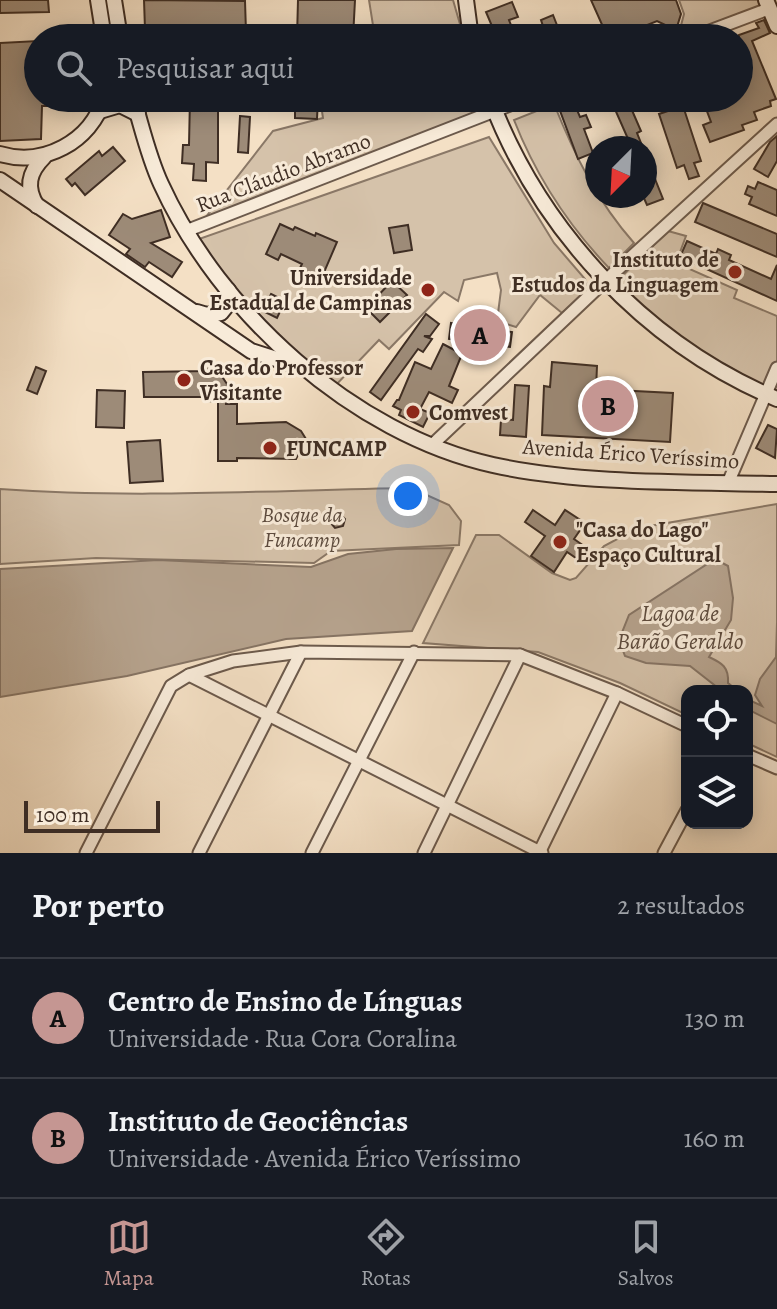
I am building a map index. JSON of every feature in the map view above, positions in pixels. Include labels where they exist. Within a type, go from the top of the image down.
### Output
[{"type":"street","points":[[98,0],[102,24]]},
{"type":"street","points":[[114,0],[118,24]]},
{"type":"street","points":[[466,0],[469,24]]},
{"type":"street","points":[[723,24],[767,5],[777,26]]},
{"type":"street","points":[[37,206],[31,197],[30,181],[36,165],[77,138],[97,112]]},
{"type":"street","points":[[134,112],[138,114]]},
{"type":"street","name":"Rua Cláudio Abramo","points":[[186,231],[473,112]]},
{"type":"street","points":[[496,112],[529,180],[559,225],[605,281],[644,317],[698,359],[771,396]]},
{"type":"street","name":"Avenida Érico Veríssimo","points":[[138,114],[150,160],[170,203],[207,266],[305,369],[346,400],[432,445],[494,465],[562,474],[777,484]]},
{"type":"street","points":[[432,445],[777,124]]},
{"type":"street","points":[[0,154],[24,159],[44,157]]},
{"type":"street","points":[[0,180],[251,351],[305,369]]},
{"type":"street","points":[[193,310],[207,315],[221,313],[229,303],[228,290]]},
{"type":"street","points":[[728,483],[771,396],[777,368]]},
{"type":"street","points":[[199,853],[301,652]]},
{"type":"street","points":[[86,853],[171,686],[189,675],[233,661],[301,652],[520,655],[617,693],[681,723]]},
{"type":"street","points":[[312,853],[414,652]]},
{"type":"street","points":[[424,853],[520,655]]},
{"type":"street","points":[[189,675],[540,852],[617,693]]},
{"type":"street","points":[[752,757],[777,768]]},
{"type":"street","points":[[664,853],[681,821]]},
{"type":"green space","points":[[369,0],[453,0],[460,24],[373,24]]},
{"type":"green space","points":[[679,0],[759,0],[760,8],[715,24],[681,24],[684,14]]},
{"type":"green space","points":[[322,112],[484,112],[202,222],[273,131],[323,118]]},
{"type":"green space","points":[[534,112],[557,112],[585,171],[585,208],[607,208],[634,243],[609,268],[554,198],[532,161],[514,120]]},
{"type":"green space","points":[[489,137],[554,243],[585,279],[589,290],[562,313],[540,295],[516,327],[497,321],[501,290],[497,273],[464,280],[458,301],[444,292],[389,349],[379,340],[335,386],[306,363],[229,284],[199,239]]},
{"type":"green space","points":[[668,231],[686,236],[676,263],[737,290],[734,298],[777,316],[777,368],[765,394],[698,359],[611,287]]},
{"type":"green space","name":"Bosque da Funcamp","points":[[411,488],[449,505],[461,521],[459,545],[331,551],[314,563],[96,558],[0,564],[0,489],[154,494]]},
{"type":"green space","points":[[777,504],[777,757],[753,746],[753,685],[681,685],[681,712],[620,683],[538,652],[423,643],[476,535],[499,535],[552,573],[570,580],[576,578],[604,546],[638,528]]},
{"type":"water","points":[[453,548],[412,631],[286,639],[127,676],[0,697],[0,569],[158,560],[311,567],[348,554]]},
{"type":"water","name":"Lagoa de Barão Geraldo","points":[[715,559],[728,566],[733,598],[731,620],[709,657],[724,666],[730,685],[714,685],[690,666],[646,663],[625,656],[619,640],[629,615]]},
{"type":"water","name":"Lagoa de Barão Geraldo","points":[[777,623],[777,724],[753,712],[753,702],[762,706],[755,695],[760,679],[776,657]]},
{"type":"building","points":[[0,0],[48,0],[49,12],[0,13]]},
{"type":"building","points":[[144,0],[245,1],[246,24],[145,24]]},
{"type":"building","points":[[298,0],[355,0],[354,24],[297,24]]},
{"type":"building","points":[[591,0],[676,0],[681,14],[678,24],[657,21],[650,24],[602,24]]},
{"type":"building","points":[[512,2],[518,17],[509,20],[511,24],[491,24],[486,12]]},
{"type":"building","points":[[553,15],[557,24],[542,24],[541,20]]},
{"type":"building","points":[[764,20],[770,33],[753,41],[753,30],[759,28],[756,23]]},
{"type":"building","points":[[24,42],[24,112],[42,112],[41,139],[0,141],[0,43]]},
{"type":"building","points":[[753,43],[776,99],[770,101],[771,106],[754,112],[757,120],[742,125],[744,130],[710,142],[703,125],[711,122],[707,112],[753,112]]},
{"type":"building","points":[[190,112],[218,112],[218,163],[206,162],[206,181],[193,180],[194,164],[182,163],[183,145],[189,145]]},
{"type":"building","points":[[295,112],[317,112],[317,119],[295,118]]},
{"type":"building","points":[[560,112],[578,112],[580,117],[586,115],[591,127],[584,129],[585,156],[578,159]]},
{"type":"building","points":[[616,112],[633,112],[641,131],[637,133],[638,136],[627,136]]},
{"type":"building","points":[[685,112],[701,161],[694,163],[699,176],[689,179],[684,165],[677,168],[659,114]]},
{"type":"building","points":[[240,116],[250,117],[248,153],[238,152]]},
{"type":"building","points":[[777,136],[777,161],[768,177],[754,169]]},
{"type":"building","points":[[113,147],[125,161],[85,195],[75,183],[72,186],[66,179],[99,151],[102,156]]},
{"type":"building","points":[[758,182],[777,190],[777,216],[749,204],[752,197],[745,194],[748,186],[755,189]]},
{"type":"building","points":[[657,184],[663,199],[657,201]]},
{"type":"building","points":[[703,203],[777,234],[777,257],[695,222]]},
{"type":"building","points":[[161,210],[170,237],[151,243],[182,262],[172,277],[149,262],[145,267],[126,254],[130,249],[109,235],[123,214],[132,219]]},
{"type":"building","points":[[280,224],[337,242],[319,284],[297,274],[302,264],[281,254],[278,260],[266,254]]},
{"type":"building","points":[[408,225],[412,250],[394,253],[389,228]]},
{"type":"building","name":"Instituto de Estudos da Linguagem","points":[[687,241],[716,254],[718,249],[731,255],[729,260],[771,279],[777,265],[777,301],[680,257]]},
{"type":"building","points":[[392,281],[407,295],[380,322],[366,308]]},
{"type":"building","points":[[271,294],[285,301],[277,318],[263,311]]},
{"type":"building","points":[[426,314],[439,324],[430,336],[424,336],[432,339],[423,352],[418,349],[381,400],[370,392]]},
{"type":"building","points":[[451,323],[512,332],[510,347],[449,339]]},
{"type":"building","points":[[443,344],[462,354],[449,386],[458,390],[452,403],[429,392],[420,409],[430,413],[423,427],[399,415],[401,410],[393,406],[399,400],[415,362],[431,369]]},
{"type":"building","points":[[552,362],[597,366],[596,389],[673,393],[670,442],[542,435],[544,386],[550,387]]},
{"type":"building","points":[[209,366],[227,384],[226,404],[237,404],[237,424],[286,422],[301,431],[306,439],[296,459],[237,458],[237,461],[218,461],[218,402],[209,401],[209,397],[144,397],[143,372],[208,371]]},
{"type":"building","points":[[36,367],[46,371],[37,394],[27,390]]},
{"type":"building","points":[[515,385],[529,386],[526,437],[500,435],[501,419],[513,420]]},
{"type":"building","points":[[97,390],[125,391],[124,428],[96,427]]},
{"type":"building","points":[[768,425],[777,429],[775,458],[756,448]]},
{"type":"building","points":[[160,440],[163,481],[130,483],[127,442]]},
{"type":"building","name":"\"Casa do Lago\" Espaço Cultural","points":[[533,510],[555,525],[565,510],[585,523],[574,539],[584,546],[576,558],[567,552],[554,572],[531,556],[545,536],[525,522]]},
{"type":"building","points":[[340,514],[345,519],[343,526],[335,528],[330,522],[333,515]]},
{"type":"place","name":"Instituto de Estudos da Linguagem","points":[[735,272]]},
{"type":"place","name":"Universidade Estadual de Campinas","points":[[428,290]]},
{"type":"place","name":"Centro de Ensino de Línguas","points":[[480,335]]},
{"type":"place","name":"Casa do Professor Visitante","points":[[184,380]]},
{"type":"place","name":"Instituto de Geociências","points":[[608,406]]},
{"type":"place","name":"Comvest","points":[[413,412]]},
{"type":"place","name":"FUNCAMP","points":[[270,448]]},
{"type":"place","name":"\"Casa do Lago\" Espaço Cultural","points":[[560,542]]}]
